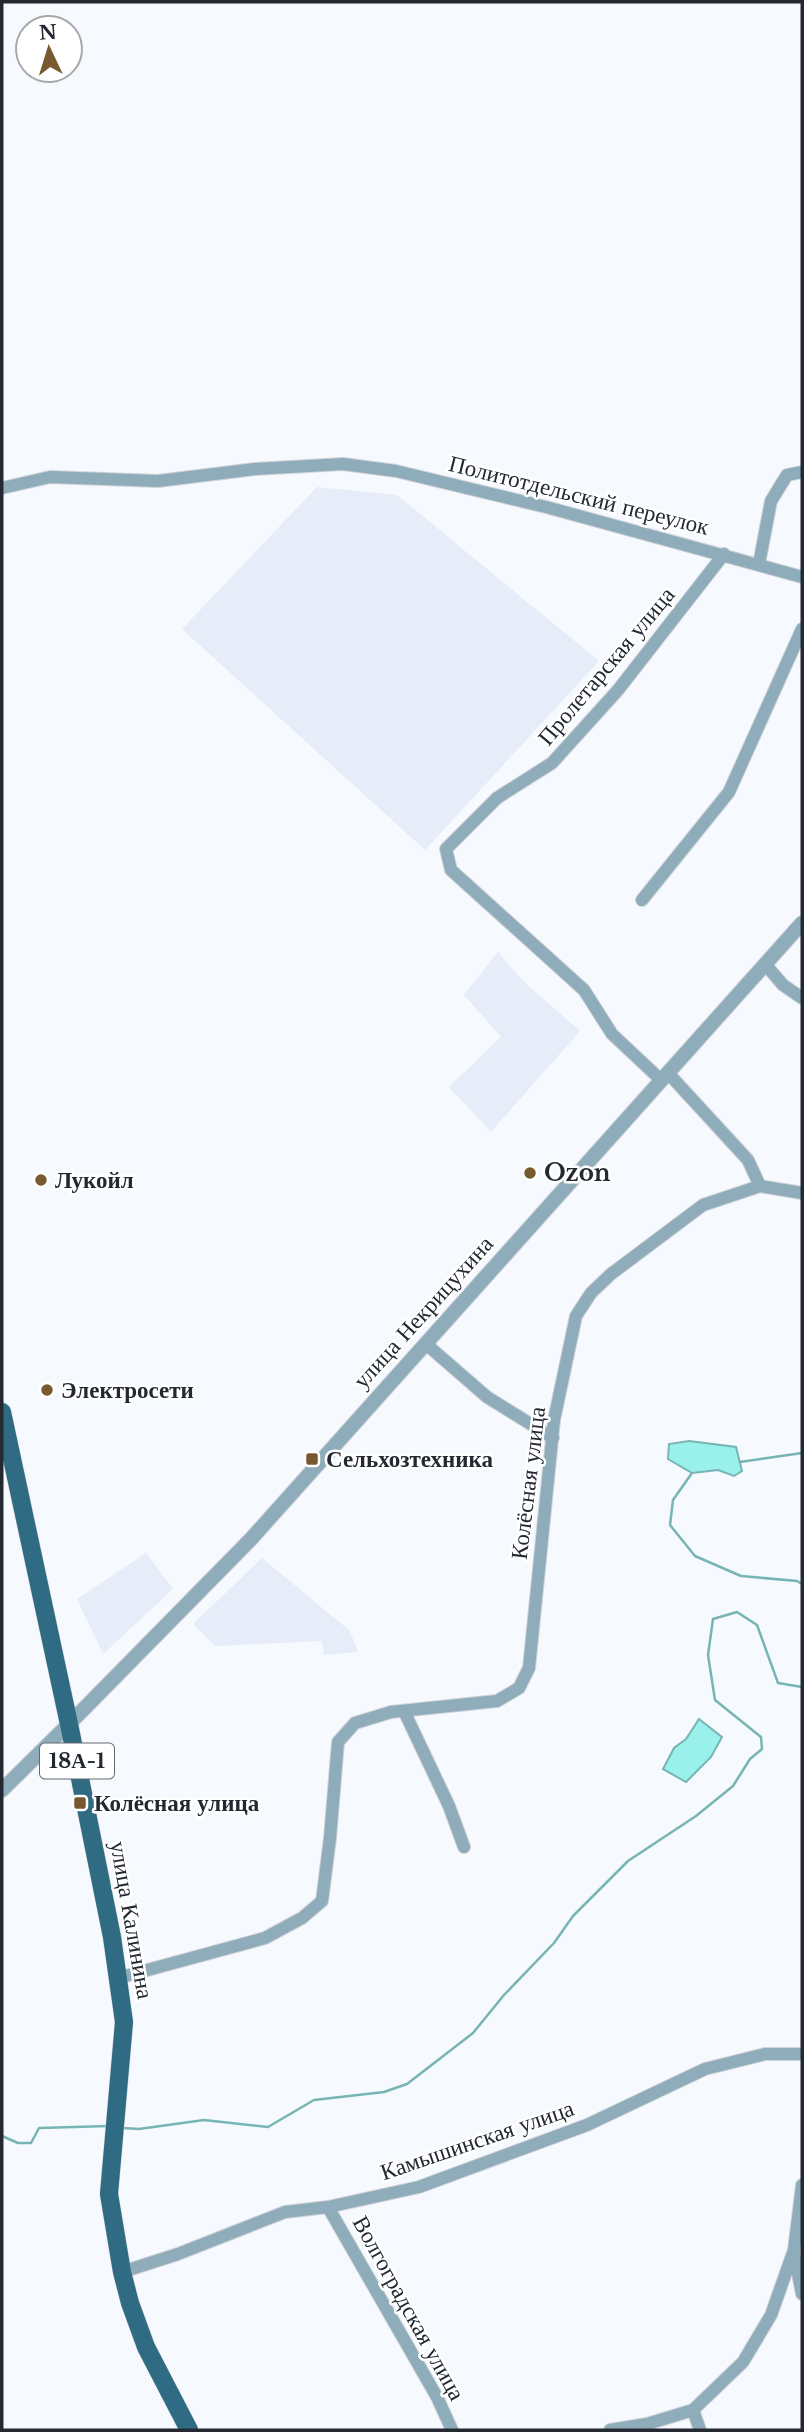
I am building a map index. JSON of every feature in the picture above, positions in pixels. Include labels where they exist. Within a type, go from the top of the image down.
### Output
[{"type":"main road","name":"улица Калинина","points":[[2,1412],[113,1937],[124,2022],[109,2194],[122,2272],[146,2347],[189,2430]]},
{"type":"street","name":"Политотдельский переулок","points":[[2,488],[50,477],[158,481],[342,464],[396,471],[546,507],[802,577]]},
{"type":"street","points":[[759,564],[771,501],[788,475],[802,472]]},
{"type":"street","name":"Пролетарская улица","points":[[665,1076],[612,1034],[584,990],[450,870],[446,849],[497,798],[552,763],[618,690],[724,554]]},
{"type":"street","points":[[642,900],[729,792],[802,629]]},
{"type":"street","name":"улица Некрицухина","points":[[2,1790],[251,1539],[802,923]]},
{"type":"street","points":[[765,964],[783,985],[802,998]]},
{"type":"street","points":[[665,1076],[748,1160],[760,1186]]},
{"type":"street","name":"Колёсная улица","points":[[118,1978],[265,1938],[302,1919],[321,1901],[330,1838],[338,1742],[355,1723],[391,1712],[497,1701],[519,1688],[529,1668],[552,1438],[576,1316],[590,1293],[611,1274],[703,1205],[760,1186],[802,1193]]},
{"type":"street","points":[[426,1345],[487,1397],[552,1438]]},
{"type":"street","points":[[404,1711],[449,1806],[464,1847]]},
{"type":"street","name":"Камышинская улица","points":[[122,2272],[178,2254],[285,2212],[328,2207],[419,2187],[587,2125],[705,2068],[765,2054],[802,2054]]},
{"type":"street","points":[[610,2430],[647,2424],[693,2410],[743,2362],[771,2315],[794,2250],[802,2185]]},
{"type":"street","name":"Волгоградская улица","points":[[328,2207],[438,2397],[452,2430]]},
{"type":"street","points":[[794,2250],[802,2294]]},
{"type":"street","points":[[693,2410],[700,2430]]},
{"type":"shaded area","points":[[317,487],[397,495],[599,661],[425,850],[182,629]]},
{"type":"shaded area","points":[[498,952],[523,981],[580,1031],[491,1132],[449,1087],[501,1037],[464,995]]},
{"type":"shaded area","points":[[146,1553],[173,1589],[103,1654],[77,1599]]},
{"type":"shaded area","points":[[262,1558],[350,1631],[358,1652],[324,1655],[322,1641],[215,1646],[193,1624]]},
{"type":"water","points":[[689,1441],[736,1447],[742,1471],[734,1476],[718,1470],[692,1473],[668,1459],[669,1444]]},
{"type":"water","points":[[699,1719],[722,1737],[711,1757],[686,1782],[663,1769],[674,1748],[686,1739]]},
{"type":"waterway","points":[[740,1462],[802,1453]]},
{"type":"waterway","points":[[692,1473],[673,1500],[670,1525],[695,1556],[741,1576],[797,1581],[802,1584]]},
{"type":"waterway","points":[[123,2128],[139,2129],[204,2120],[268,2127],[314,2100],[384,2092],[407,2084],[473,2033],[504,1995],[554,1943],[573,1916],[628,1861],[696,1816],[733,1786],[750,1759],[762,1749],[761,1737],[715,1700],[708,1655],[713,1619],[737,1612],[757,1625],[778,1683],[802,1687]]},
{"type":"waterway","points":[[2,2136],[18,2143],[31,2143],[39,2128],[109,2126]]},
{"type":"place","name":"Ozon","points":[[530,1173]]},
{"type":"place","name":"Лукойл","points":[[41,1180]]},
{"type":"place","name":"Электросети","points":[[47,1390]]},
{"type":"place","name":"Сельхозтехника","points":[[312,1459]]},
{"type":"place","name":"Колёсная улица","points":[[80,1803]]}]
